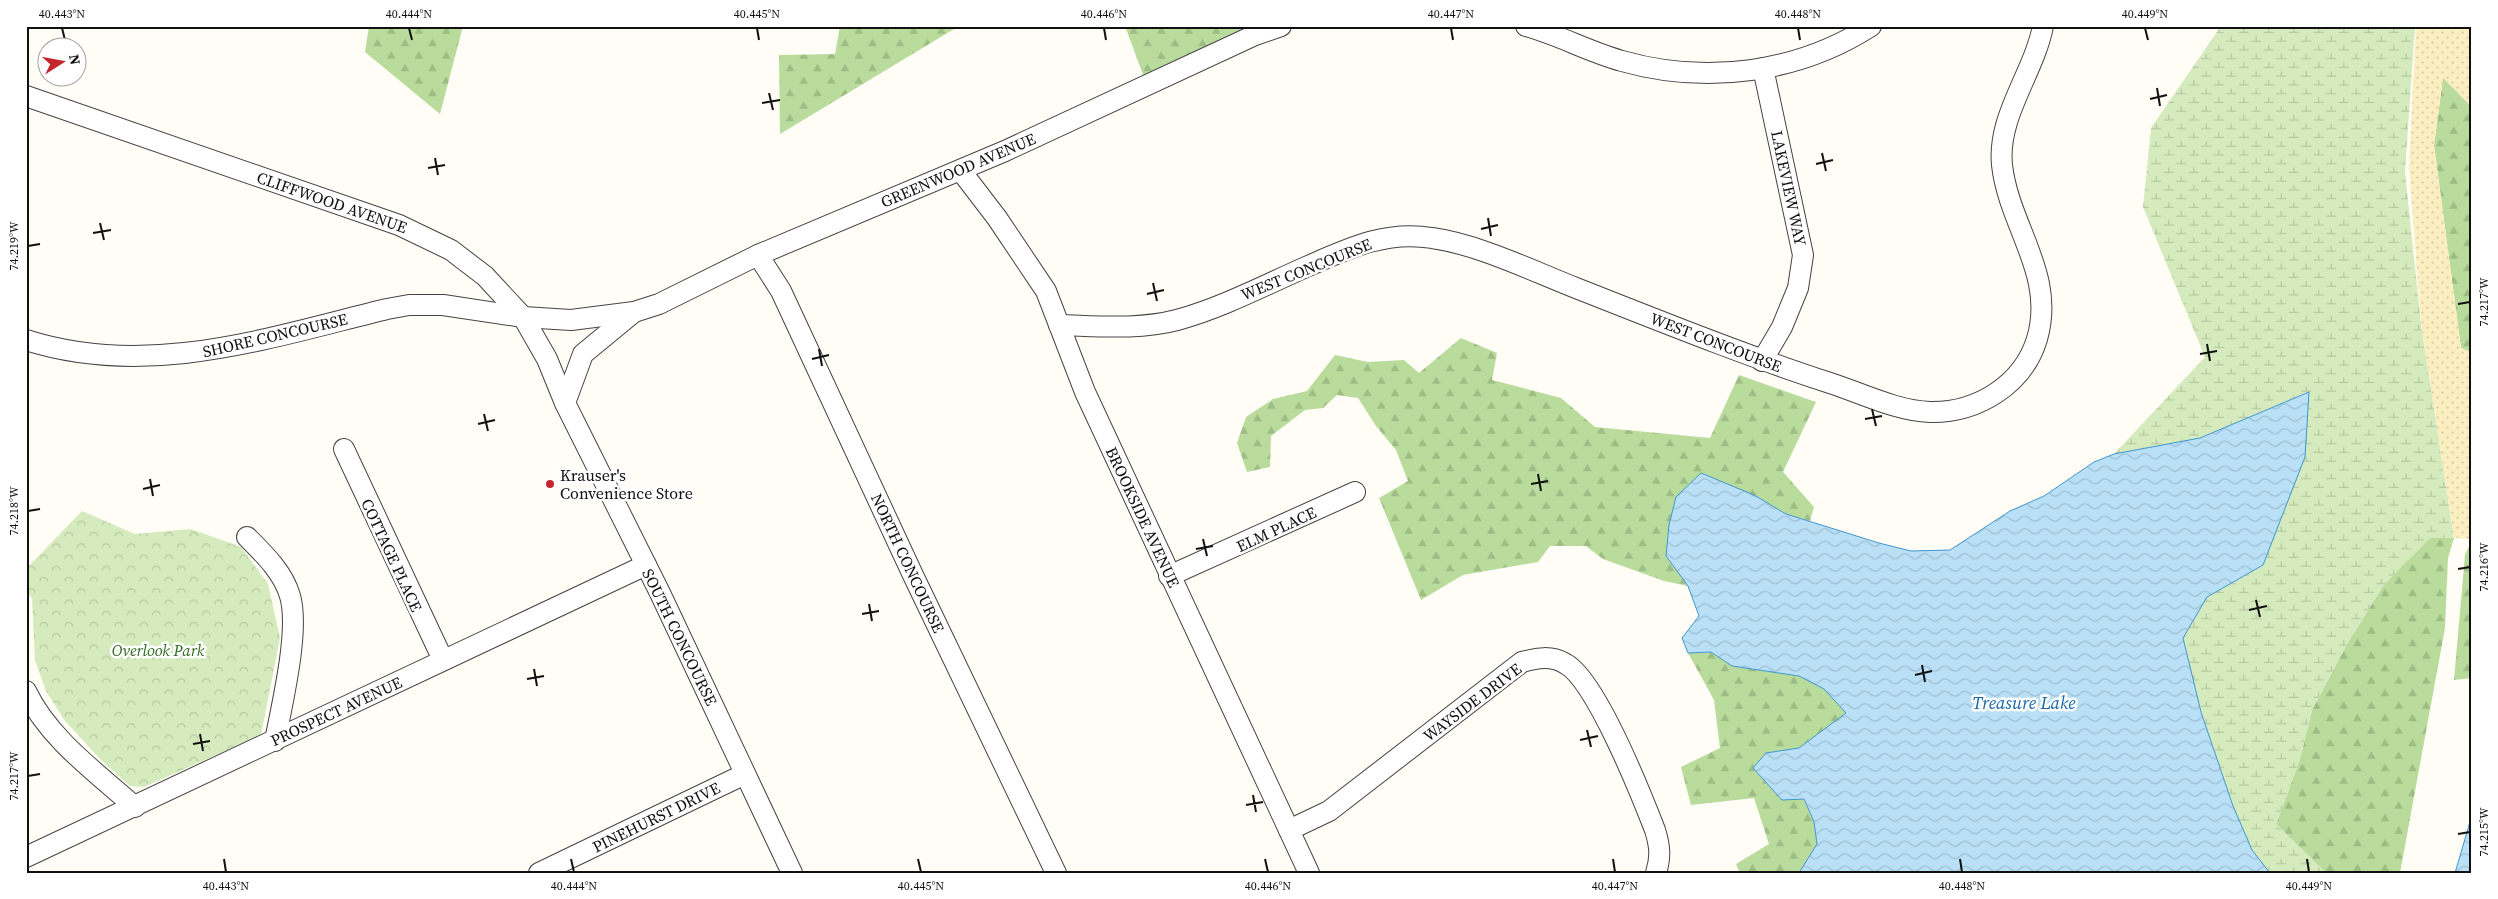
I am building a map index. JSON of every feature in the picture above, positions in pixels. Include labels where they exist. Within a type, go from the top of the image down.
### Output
[{"type":"street","name":"GREENWOOD AVENUE","points":[[523,317],[571,320],[634,312],[659,304],[758,255],[962,171],[1255,35],[1281,26]]},
{"type":"street","points":[[1526,26],[1622,61],[1668,71],[1715,74],[1763,68],[1802,59],[1826,50],[1871,26]]},
{"type":"street","name":"WEST CONCOURSE","points":[[1059,325],[1132,327],[1176,320],[1222,304],[1354,246],[1386,237],[1415,236],[1450,242],[1519,265],[1762,361],[1899,406],[1927,412],[1953,411],[1988,399],[2006,386],[2023,367],[2035,344],[2041,323],[2041,290],[2008,197],[2002,164],[2002,147],[2007,121],[2033,61],[2043,26]]},
{"type":"street","name":"LAKEVIEW WAY","points":[[1762,361],[1782,327],[1798,288],[1803,255],[1763,68]]},
{"type":"street","name":"CLIFFWOOD AVENUE","points":[[26,96],[422,234],[451,250],[485,276],[523,317],[547,359],[565,403]]},
{"type":"street","name":"BROOKSIDE AVENUE","points":[[962,171],[998,218],[1046,291],[1085,392],[1169,576],[1309,873]]},
{"type":"street","name":"NORTH CONCOURSE","points":[[758,255],[781,291],[912,573],[1056,873]]},
{"type":"street","name":"SHORE CONCOURSE","points":[[26,340],[81,352],[122,356],[176,355],[222,349],[409,305],[443,305],[523,317]]},
{"type":"street","name":"GREENWOOD AVENUE","points":[[565,403],[583,354],[634,312]]},
{"type":"street","name":"SOUTH CONCOURSE","points":[[565,403],[646,565],[792,873]]},
{"type":"street","name":"COTTAGE PLACE","points":[[344,449],[443,660]]},
{"type":"street","name":"ELM PLACE","points":[[1169,576],[1355,492]]},
{"type":"street","points":[[247,537],[270,560],[283,579],[292,607],[291,646],[275,740]]},
{"type":"street","name":"PROSPECT AVENUE","points":[[26,857],[646,565]]},
{"type":"street","name":"WAYSIDE DRIVE","points":[[1289,830],[1329,811],[1522,662],[1538,658],[1552,658],[1566,664],[1578,673],[1594,695],[1656,830],[1661,858],[1656,873]]},
{"type":"street","points":[[26,691],[42,718],[70,748],[135,807]]},
{"type":"street","name":"PINEHURST DRIVE","points":[[539,873],[745,774]]},
{"type":"green space","points":[[369,26],[463,26],[440,114],[365,52]]},
{"type":"green space","points":[[840,26],[959,26],[780,134],[779,55],[835,54]]},
{"type":"green space","points":[[1125,26],[1289,26],[1145,80]]},
{"type":"green space","points":[[2221,26],[2415,26],[2405,172],[2421,324],[2454,538],[2430,538],[2383,586],[2347,644],[2312,710],[2300,759],[2276,824],[2326,873],[2270,873],[2252,850],[2233,806],[2201,712],[2183,638],[2207,597],[2263,565],[2308,393],[2200,438],[2114,454],[2205,357],[2143,207],[2151,128]]},
{"type":"green space","points":[[2443,77],[2472,107],[2472,353],[2461,348],[2434,145]]},
{"type":"green space","points":[[1461,338],[1497,353],[1492,380],[1561,398],[1595,427],[1710,438],[1739,375],[1816,402],[1783,472],[1814,507],[1810,521],[1786,514],[1754,495],[1676,497],[1669,525],[1666,556],[1688,586],[1664,581],[1603,559],[1586,546],[1550,546],[1538,562],[1463,575],[1421,600],[1379,498],[1408,481],[1396,450],[1376,426],[1358,398],[1337,395],[1323,408],[1305,410],[1271,436],[1270,467],[1247,472],[1237,443],[1246,417],[1273,399],[1307,391],[1335,355],[1368,362],[1404,360],[1419,373]]},
{"type":"green space","name":"Overlook Park","points":[[82,511],[135,534],[191,529],[241,547],[268,584],[280,638],[261,735],[144,787],[130,786],[102,761],[65,721],[46,691],[35,660],[32,599],[26,590],[26,569]]},
{"type":"green space","points":[[2430,537],[2454,538],[2448,558],[2445,628],[2400,873],[2326,873],[2276,824],[2300,759],[2312,710],[2347,644],[2383,586]]},
{"type":"green space","points":[[2472,539],[2472,678],[2454,680],[2465,555]]},
{"type":"green space","points":[[1711,652],[1732,666],[1799,676],[1824,689],[1846,713],[1799,748],[1766,753],[1754,768],[1782,800],[1803,798],[1814,822],[1817,844],[1799,873],[1740,873],[1736,864],[1769,844],[1754,798],[1691,805],[1681,767],[1720,748],[1714,700],[1688,653]]},
{"type":"sand","points":[[2416,26],[2472,26],[2472,107],[2443,78],[2434,145],[2461,348],[2472,353],[2472,539],[2454,538],[2421,324],[2409,166]]},
{"type":"water","name":"Treasure Lake","points":[[2309,392],[2305,457],[2263,565],[2207,597],[2183,638],[2201,712],[2233,806],[2252,850],[2270,873],[1799,873],[1817,844],[1814,822],[1804,799],[1782,800],[1753,768],[1766,753],[1799,748],[1846,713],[1824,689],[1799,676],[1732,666],[1711,652],[1688,653],[1682,638],[1699,616],[1688,586],[1666,556],[1669,525],[1676,497],[1701,473],[1754,495],[1786,514],[1879,543],[1911,551],[1950,550],[2010,511],[2044,496],[2094,462],[2114,454],[2200,438]]},
{"type":"water","points":[[2472,815],[2472,873],[2455,873]]},
{"type":"place","name":"Krauser's Convenience Store","points":[[550,484]]}]
